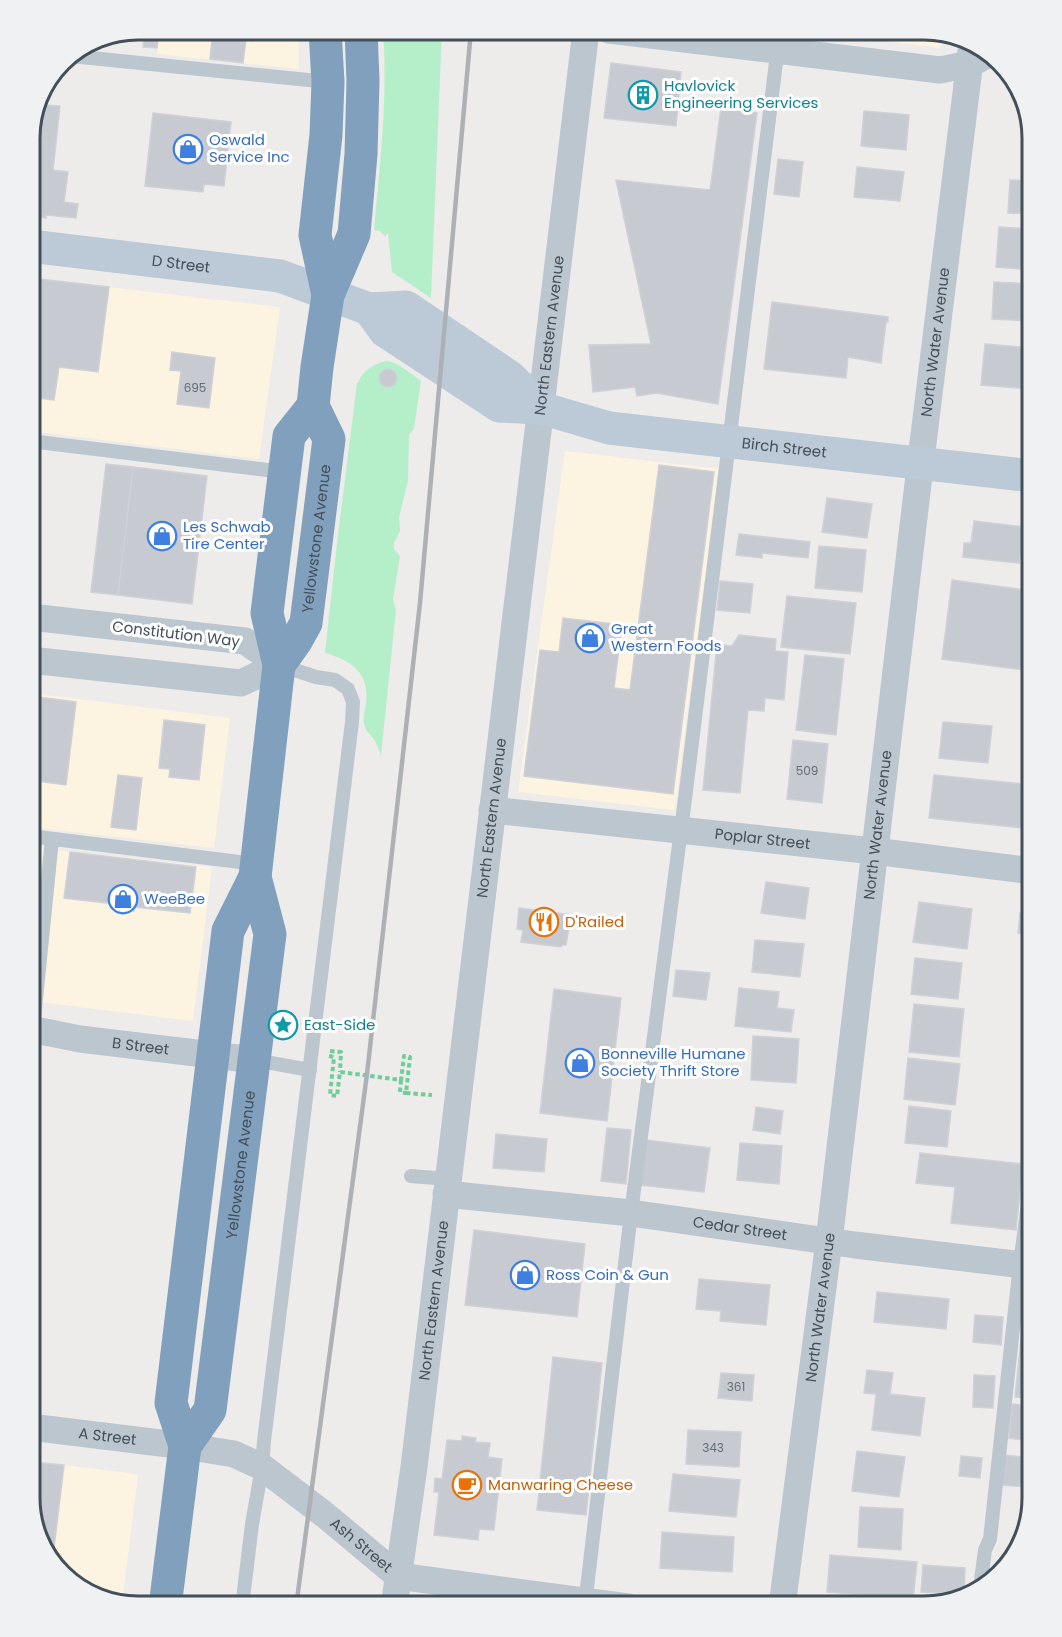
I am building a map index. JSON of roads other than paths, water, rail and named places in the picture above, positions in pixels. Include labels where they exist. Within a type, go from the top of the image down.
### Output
[{"type":"highway","points":[[326,40],[328,82],[326,135],[315,234],[328,295]]},
{"type":"highway","points":[[313,406],[328,295],[354,234],[361,154],[361,40]]},
{"type":"highway","name":"Yellowstone Avenue","points":[[166,1596],[185,1446],[171,1403],[228,930],[255,871],[279,665],[267,613],[289,436],[313,406],[329,439],[306,623],[279,665]]},
{"type":"highway","name":"Yellowstone Avenue","points":[[185,1446],[210,1410],[270,934],[255,871]]},
{"type":"street","name":"North Eastern Avenue","points":[[395,1596],[414,1467],[585,41]]},
{"type":"street","points":[[783,41],[940,70],[974,55]]},
{"type":"street","name":"North Water Avenue","points":[[783,1596],[829,1240],[921,463],[977,57]]},
{"type":"street","name":"D Street","points":[[41,247],[280,276],[328,295]]},
{"type":"street","name":"Birch Street","points":[[328,295],[369,309],[385,331],[499,406],[541,408],[609,428],[1022,475]]},
{"type":"street","name":"Constitution Way","points":[[41,618],[245,641],[279,665]]},
{"type":"street","points":[[41,661],[241,683],[279,665]]},
{"type":"street","name":"Poplar Street","points":[[492,810],[874,851],[1022,870]]},
{"type":"street","name":"B Street","points":[[40,1031],[80,1039],[254,1060]]},
{"type":"street","name":"Cedar Street","points":[[447,1187],[631,1214],[1022,1264]]},
{"type":"street","name":"A Street","points":[[40,1428],[185,1446]]},
{"type":"street","name":"Ash Street","points":[[185,1446],[234,1454],[262,1467],[325,1515],[398,1576],[532,1596]]},
{"type":"lane","points":[[586,1596],[631,1214],[779,41]]},
{"type":"lane","points":[[85,57],[328,82]]},
{"type":"lane","points":[[41,442],[285,472]]},
{"type":"lane","points":[[243,1596],[262,1467],[353,702],[348,689],[335,680],[316,677],[279,665]]},
{"type":"lane","points":[[40,837],[255,871]]},
{"type":"lane","points":[[40,949],[52,839]]},
{"type":"lane","points":[[254,1060],[310,1070]]},
{"type":"lane","points":[[411,1176],[447,1187]]},
{"type":"lane","points":[[981,1577],[985,1550],[990,1539],[1022,1295]]},
{"type":"railway","points":[[297,1596],[367,1074],[420,603],[470,40]]},
{"type":"place","name":"Havlovick Engineering Services","points":[[643,95]]},
{"type":"place","name":"Oswald Service Inc","points":[[188,149]]},
{"type":"place","name":"Les Schwab Tire Center","points":[[162,536]]},
{"type":"place","name":"Great Western Foods","points":[[590,638]]},
{"type":"place","name":"WeeBee","points":[[123,899]]},
{"type":"place","name":"D'Railed","points":[[544,922]]},
{"type":"place","name":"East-Side","points":[[283,1025]]},
{"type":"place","name":"Bonneville Humane Society Thrift Store","points":[[580,1063]]},
{"type":"place","name":"Ross Coin & Gun","points":[[525,1275]]},
{"type":"place","name":"Manwaring Cheese","points":[[467,1485]]}]
